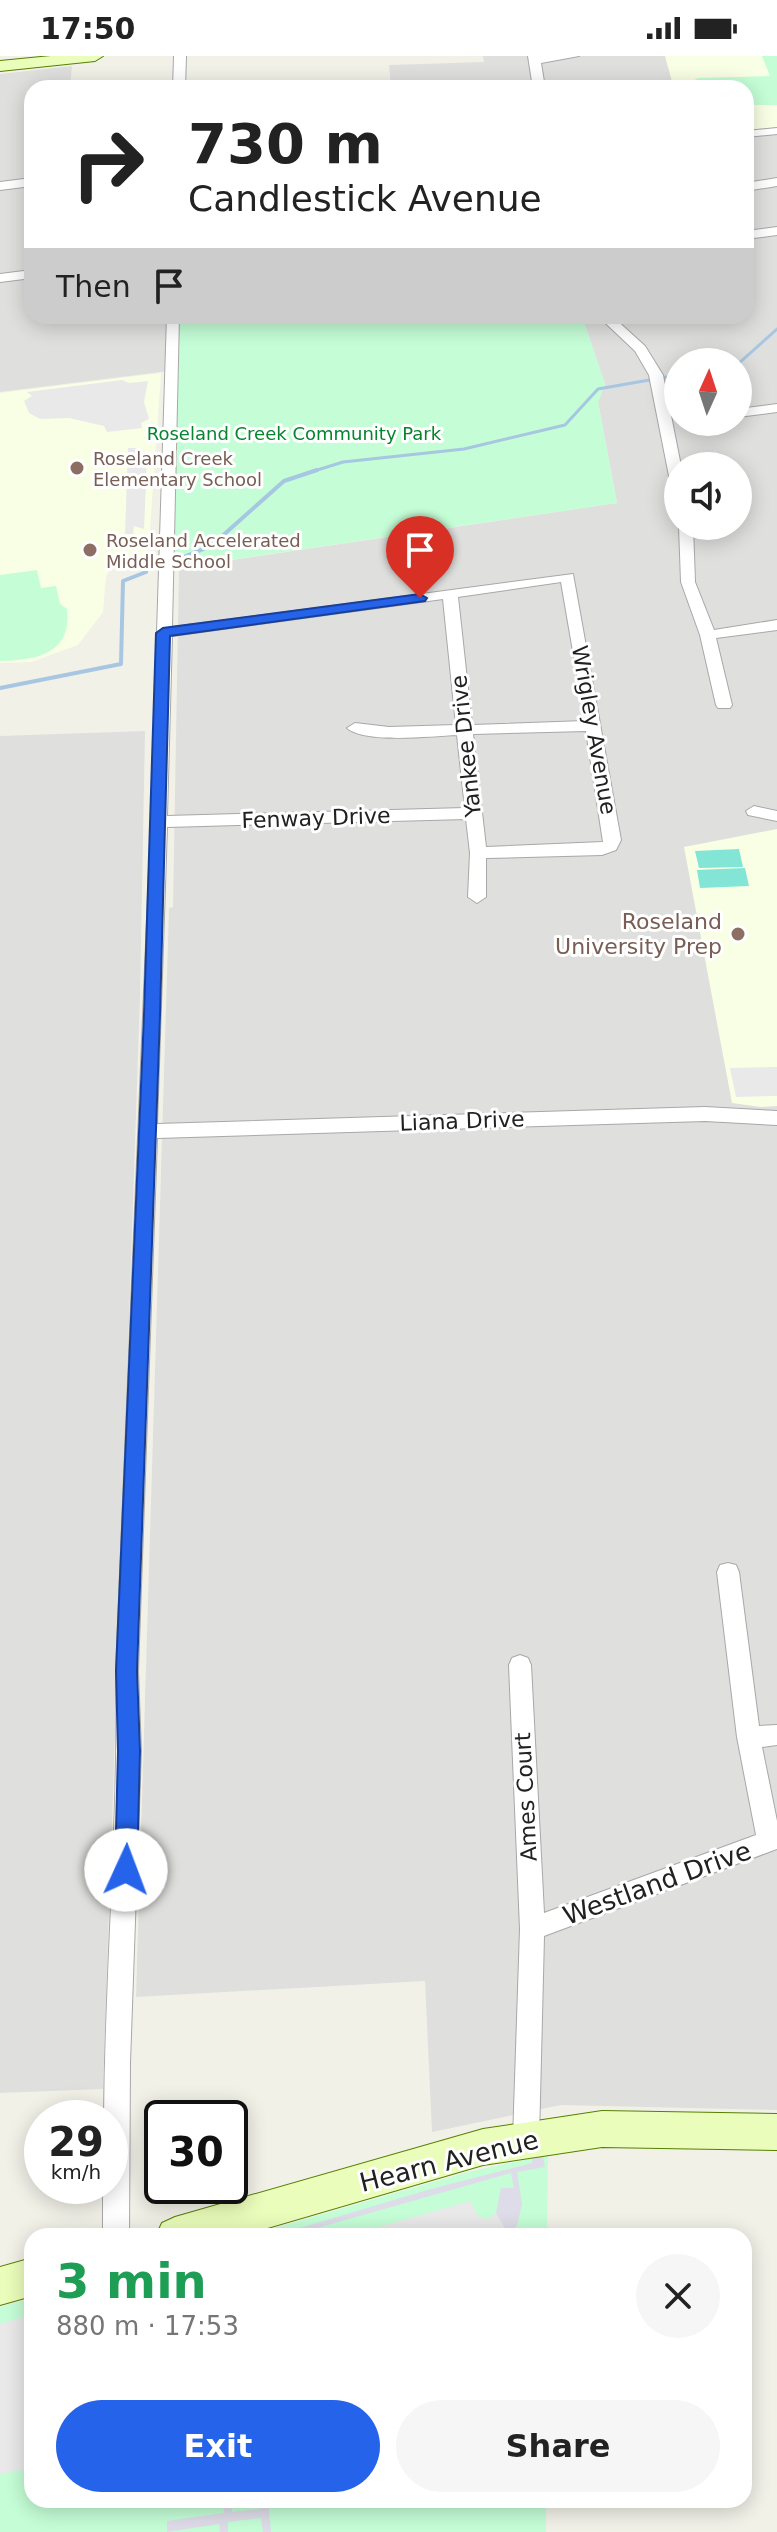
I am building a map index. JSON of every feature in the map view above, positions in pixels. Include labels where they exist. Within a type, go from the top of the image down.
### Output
[{"type":"main road","points":[[0,66],[95,56]]},
{"type":"main road","name":"Hearn Avenue","points":[[203,2228],[470,2151],[526,2139],[602,2129],[777,2132]]},
{"type":"main road","points":[[0,2286],[24,2279]]},
{"type":"street","points":[[179,80],[180,56]]},
{"type":"street","points":[[538,80],[534,58],[573,56]]},
{"type":"street","points":[[754,133],[777,131]]},
{"type":"street","points":[[754,186],[777,182]]},
{"type":"street","points":[[0,186],[24,183]]},
{"type":"street","points":[[754,234],[777,231]]},
{"type":"street","points":[[0,278],[24,275]]},
{"type":"street","points":[[116,2228],[117,2063],[129,1751],[127,1671],[159,822],[173,324]]},
{"type":"street","points":[[613,324],[640,349],[664,399]]},
{"type":"street","points":[[752,411],[777,408]]},
{"type":"street","points":[[686,540],[688,582],[708,635],[724,705]]},
{"type":"street","name":"Wrigley Avenue","points":[[450,594],[568,577],[613,833],[610,846],[590,850],[478,853]]},
{"type":"street","points":[[163,633],[450,594]]},
{"type":"street","name":"Yankee Drive","points":[[450,594],[478,853],[480,884],[477,897]]},
{"type":"street","points":[[708,635],[777,625]]},
{"type":"street","points":[[355,728],[389,732],[593,726]]},
{"type":"street","points":[[754,811],[777,816]]},
{"type":"street","name":"Fenway Drive","points":[[159,822],[474,813]]},
{"type":"street","name":"Liana Drive","points":[[147,1131],[694,1114],[777,1118]]},
{"type":"street","name":"Westland Drive","points":[[532,1929],[769,1841],[749,1737],[728,1572]]},
{"type":"street","name":"Ames Court","points":[[520,1665],[532,1929]]},
{"type":"street","points":[[749,1737],[777,1735]]},
{"type":"street","points":[[526,2139],[532,1929]]},
{"type":"shaded area","points":[[483,56],[665,56],[672,80],[390,80],[389,65],[484,62]]},
{"type":"shaded area","points":[[665,56],[777,56],[777,127],[754,129],[754,80],[672,80]]},
{"type":"shaded area","points":[[72,66],[71,80],[24,80],[24,324],[178,324],[177,370],[0,392],[0,74]]},
{"type":"shaded area","points":[[777,127],[777,830],[752,1106],[777,1106],[777,2110],[561,2105],[432,2132],[425,1981],[136,1997],[169,908],[173,907],[179,568],[617,503],[598,402],[605,384],[585,324],[754,324],[754,129]]},
{"type":"shaded area","name":"Roseland Creek Elementary School","points":[[161,373],[148,558],[113,564],[106,576],[103,612],[78,645],[31,662],[0,663],[0,393]]},
{"type":"shaded area","points":[[122,380],[129,383],[148,381],[144,402],[149,419],[141,423],[142,428],[107,432],[104,426],[69,418],[40,419],[29,413],[24,401],[32,396],[27,392]]},
{"type":"shaded area","points":[[128,448],[137,448],[137,455],[147,459],[144,529],[134,526],[133,534],[125,534]]},
{"type":"shaded area","points":[[145,731],[140,996],[103,2089],[0,2093],[0,736]]},
{"type":"shaded area","name":"Roseland University Prep","points":[[777,829],[777,1106],[761,1107],[732,1103],[684,847]]},
{"type":"shaded area","points":[[739,849],[743,867],[699,868],[695,851]]},
{"type":"shaded area","points":[[745,868],[749,886],[700,888],[697,870]]},
{"type":"shaded area","points":[[777,1067],[777,1096],[736,1097],[730,1068]]},
{"type":"shaded area","points":[[543,2156],[545,2167],[517,2172],[522,2204],[515,2228],[505,2228],[496,2213],[501,2188],[514,2188],[511,2173],[317,2228],[300,2228],[532,2163],[532,2157]]},
{"type":"shaded area","points":[[470,2201],[478,2216],[488,2219],[496,2213],[505,2228],[375,2228]]},
{"type":"shaded area","points":[[24,2316],[24,2470],[0,2474],[0,2324]]},
{"type":"shaded area","points":[[224,2508],[232,2508],[232,2512],[269,2508],[271,2532],[263,2532],[261,2518],[228,2522],[228,2532],[220,2532],[219,2524],[167,2532],[167,2521],[224,2513]]},
{"type":"green space","points":[[762,56],[777,56],[777,105],[754,105],[754,80],[695,80],[698,78],[770,76]]},
{"type":"green space","name":"Roseland Creek Community Park","points":[[178,324],[585,324],[605,384],[598,402],[617,503],[174,568]]},
{"type":"green space","points":[[37,570],[41,588],[56,586],[60,604],[67,609],[64,636],[58,645],[39,656],[0,661],[0,575]]},
{"type":"green space","points":[[548,2155],[547,2228],[275,2228],[468,2172]]},
{"type":"green space","points":[[24,2300],[24,2508],[546,2508],[546,2532],[0,2532],[0,2307]]},
{"type":"waterway","points":[[752,351],[777,329]]},
{"type":"waterway","points":[[311,472],[343,462],[464,449],[565,425],[598,389],[664,377]]},
{"type":"waterway","points":[[311,472],[317,470]]},
{"type":"waterway","points":[[181,558],[211,546],[284,481],[311,472]]},
{"type":"waterway","points":[[0,688],[121,664],[123,581],[146,572]]},
{"type":"place","name":"Roseland Creek Elementary School","points":[[77,468]]},
{"type":"place","name":"Roseland Accelerated Middle School","points":[[90,550]]},
{"type":"place","name":"Roseland University Prep","points":[[738,934]]},
{"type":"route","points":[[126,1870],[129,1751],[127,1671],[159,822],[163,633],[420,598]]}]
